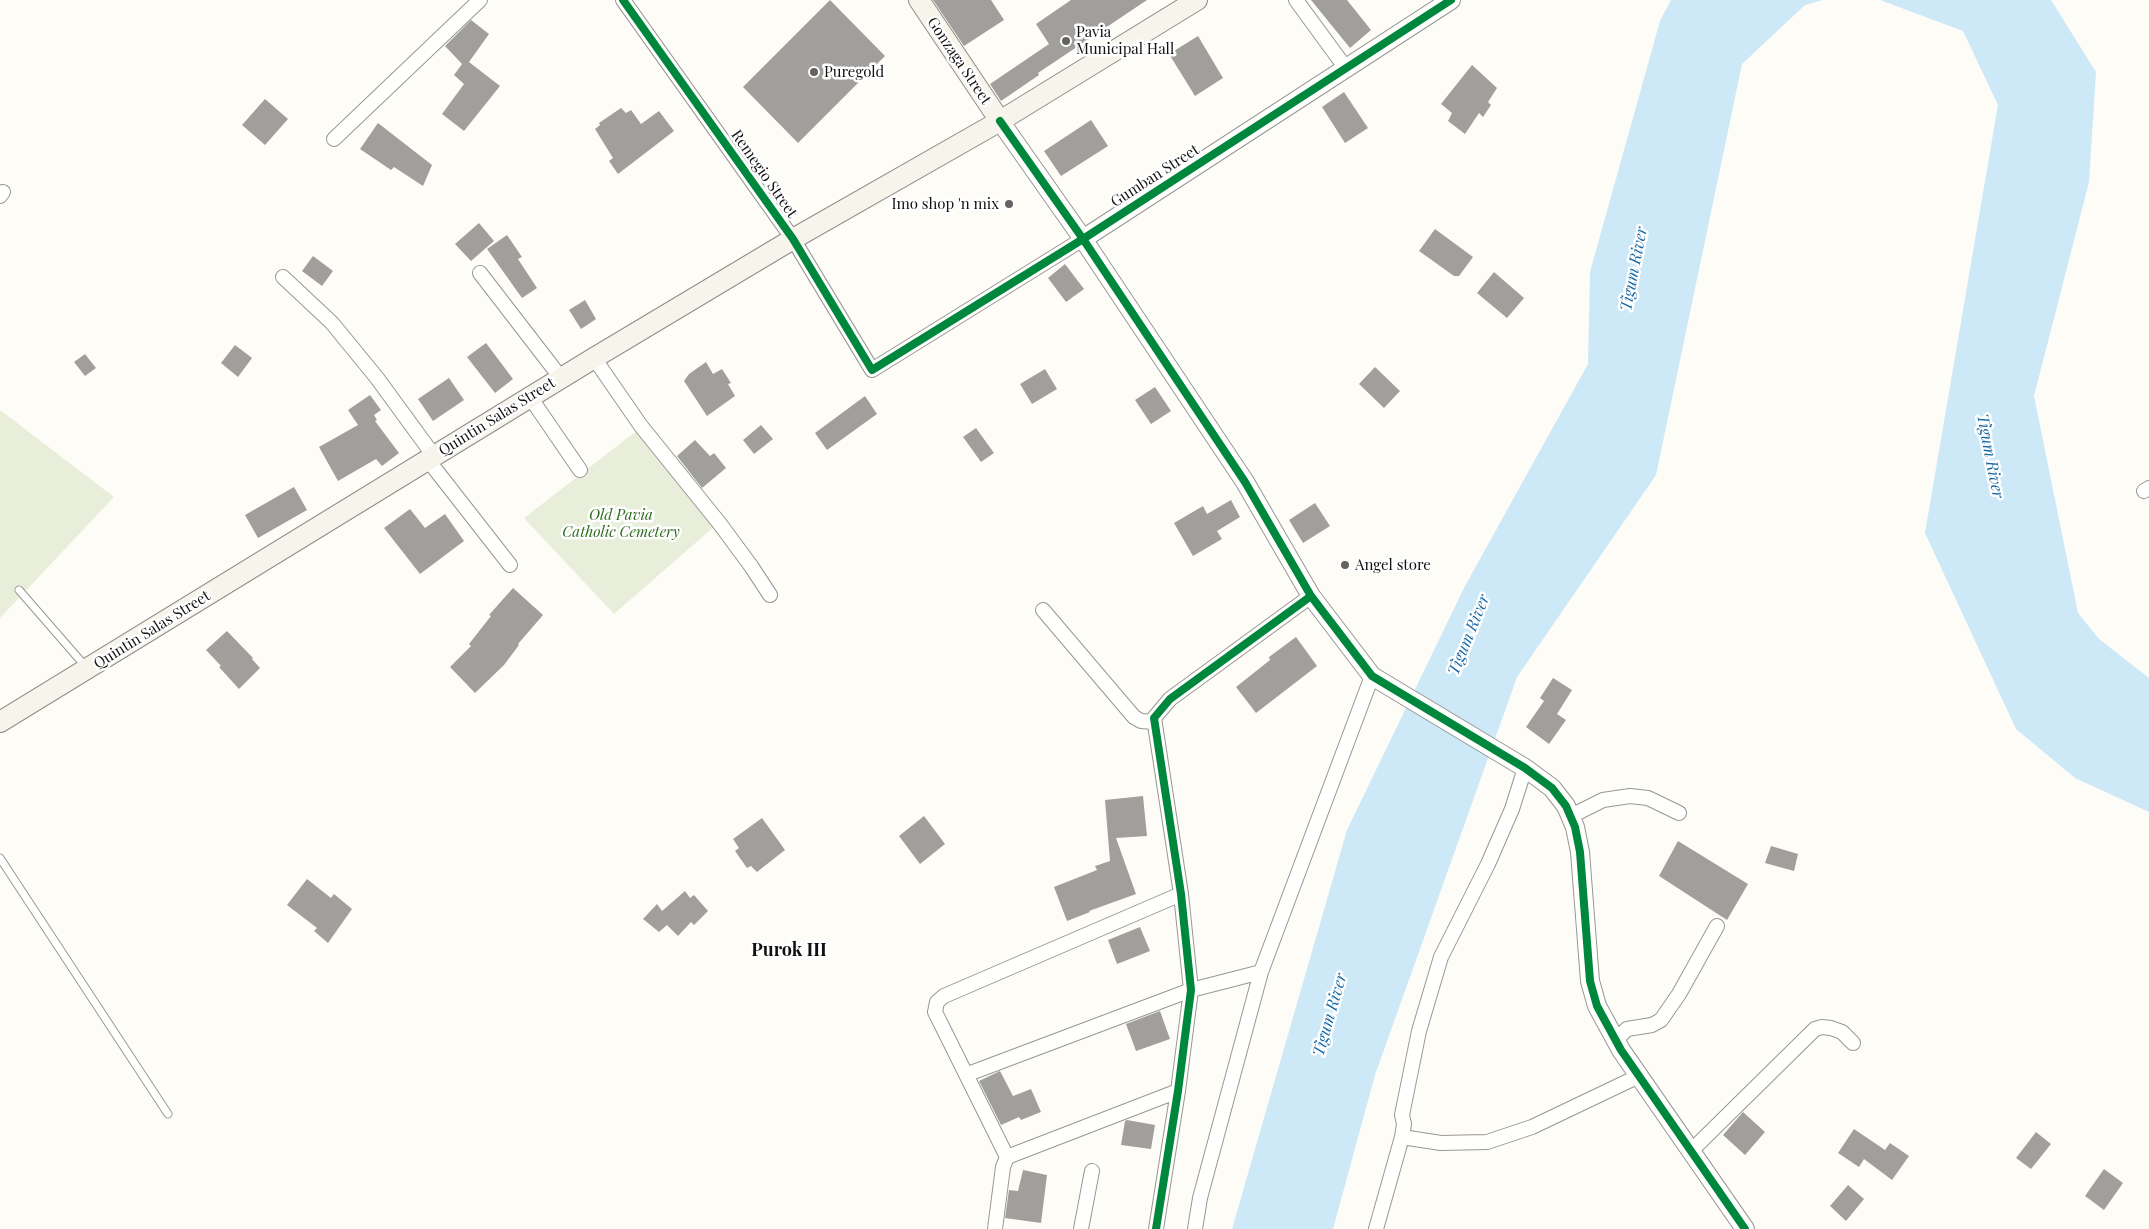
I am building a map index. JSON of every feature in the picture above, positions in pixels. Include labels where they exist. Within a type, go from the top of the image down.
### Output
[{"type":"main road","name":"Gonzaga Street","points":[[919,0],[1000,121]]},
{"type":"main road","name":"Quintin Salas Street","points":[[0,722],[88,670],[594,358],[793,240],[1000,121],[1197,0]]},
{"type":"street","points":[[334,139],[480,0]]},
{"type":"street","name":"Remegio Street","points":[[623,0],[793,240],[872,370]]},
{"type":"street","points":[[1296,0],[1345,67]]},
{"type":"street","name":"Gumban Street","points":[[872,370],[1083,240],[1345,67],[1451,0]]},
{"type":"street","points":[[1000,121],[1083,240],[1245,482],[1311,596],[1377,680],[1519,764],[1552,788],[1571,816],[1580,852],[1590,981],[1597,1006],[1639,1076],[1745,1229]]},
{"type":"street","points":[[480,273],[561,378]]},
{"type":"street","points":[[283,277],[332,322],[377,378],[431,458],[510,565]]},
{"type":"street","points":[[594,358],[641,426],[720,524],[770,595]]},
{"type":"street","points":[[530,397],[580,470]]},
{"type":"street","points":[[1156,1229],[1178,1091],[1191,990],[1181,894],[1154,718],[1170,699],[1311,596]]},
{"type":"street","points":[[1043,610],[1134,717],[1141,721],[1154,722]]},
{"type":"street","points":[[1195,1229],[1200,1198],[1261,972],[1377,680]]},
{"type":"street","points":[[1376,1229],[1402,1137],[1404,1124],[1402,1115],[1419,1031],[1441,957],[1488,864],[1512,809],[1519,764]]},
{"type":"street","points":[[1571,816],[1603,800],[1630,796],[1648,798],[1679,813]]},
{"type":"street","points":[[995,1229],[1007,1156],[936,1012],[937,1002],[944,996],[1181,894]]},
{"type":"street","points":[[1616,1040],[1627,1029],[1652,1025],[1661,1020],[1679,994],[1717,926]]},
{"type":"street","points":[[968,1074],[1191,990],[1261,972]]},
{"type":"street","points":[[1691,1151],[1815,1029],[1822,1027],[1842,1032],[1853,1043]]},
{"type":"street","points":[[1402,1137],[1441,1143],[1487,1142],[1532,1127],[1639,1076]]},
{"type":"street","points":[[1007,1156],[1178,1091]]},
{"type":"street","points":[[1080,1229],[1092,1171]]},
{"type":"lane","points":[[19,590],[88,670]]},
{"type":"lane","points":[[0,858],[168,1114]]},
{"type":"green space","points":[[0,410],[114,497],[0,618]]},
{"type":"green space","name":"Old Pavia Catholic Cemetery","points":[[639,429],[716,525],[614,614],[524,518]]},
{"type":"water","name":"Tigum River","points":[[1671,0],[1823,0],[1805,5],[1742,64],[1656,475],[1517,677],[1375,1075],[1333,1229],[1232,1229],[1347,830],[1465,586],[1588,364],[1590,272],[1660,21]]},
{"type":"water","name":"Tigum River","points":[[1880,0],[2051,0],[2096,72],[2089,182],[2034,396],[2078,613],[2099,639],[2149,678],[2149,812],[2075,778],[2016,729],[1925,533],[1998,105],[1963,31]]},
{"type":"building","name":"Puregold","points":[[830,0],[885,56],[798,143],[743,87]]},
{"type":"building","points":[[933,0],[991,0],[1004,20],[964,46]]},
{"type":"building","name":"Pavia Municipal Hall","points":[[1071,0],[1147,0],[1038,73],[1039,75],[1001,101],[990,84],[1049,44],[1036,24]]},
{"type":"building","points":[[1311,0],[1347,0],[1371,30],[1350,48]]},
{"type":"building","points":[[471,20],[489,34],[469,62],[500,86],[464,131],[442,114],[464,84],[454,75],[462,64],[445,46]]},
{"type":"building","points":[[1198,36],[1223,78],[1195,96],[1169,54]]},
{"type":"building","points":[[1472,65],[1497,88],[1488,102],[1491,105],[1483,117],[1479,113],[1465,134],[1448,121],[1452,113],[1441,104]]},
{"type":"building","points":[[1344,92],[1368,128],[1345,143],[1322,107]]},
{"type":"building","points":[[265,99],[288,119],[265,145],[242,125]]},
{"type":"building","points":[[621,108],[626,113],[631,110],[641,124],[659,111],[674,131],[618,174],[609,161],[613,158],[595,129],[600,125],[599,123]]},
{"type":"building","points":[[1091,120],[1108,146],[1061,176],[1044,151]]},
{"type":"building","points":[[378,123],[432,165],[423,186],[394,167],[391,170],[360,149]]},
{"type":"building","points":[[479,223],[494,241],[471,261],[455,244]]},
{"type":"building","points":[[1435,229],[1473,257],[1459,276],[1454,276],[1419,251]]},
{"type":"building","points":[[507,235],[522,257],[518,259],[537,288],[522,298],[487,249]]},
{"type":"building","points":[[313,256],[333,271],[322,286],[302,271]]},
{"type":"building","points":[[1065,264],[1084,289],[1066,302],[1048,278]]},
{"type":"building","points":[[1494,272],[1524,298],[1507,318],[1477,293]]},
{"type":"building","points":[[585,300],[596,319],[581,329],[569,310]]},
{"type":"building","points":[[486,343],[513,379],[495,393],[467,357]]},
{"type":"building","points":[[235,345],[252,358],[238,377],[221,363]]},
{"type":"building","points":[[85,354],[96,368],[85,376],[74,362]]},
{"type":"building","points":[[706,362],[713,374],[722,369],[731,383],[728,384],[735,396],[707,416],[684,381],[689,374]]},
{"type":"building","points":[[1375,367],[1400,391],[1384,408],[1359,384]]},
{"type":"building","points":[[1045,369],[1057,389],[1032,404],[1020,384]]},
{"type":"building","points":[[449,378],[464,400],[433,421],[418,399]]},
{"type":"building","points":[[1155,387],[1171,411],[1151,424],[1135,400]]},
{"type":"building","points":[[370,395],[381,410],[374,415],[377,420],[375,421],[399,453],[382,466],[376,459],[338,481],[319,447],[358,425],[348,410]]},
{"type":"building","points":[[865,396],[877,414],[827,450],[815,433]]},
{"type":"building","points":[[761,425],[773,439],[754,454],[743,440]]},
{"type":"building","points":[[976,428],[994,453],[981,462],[963,437]]},
{"type":"building","points":[[695,440],[710,456],[714,453],[726,468],[702,488],[677,456]]},
{"type":"building","points":[[294,487],[307,510],[258,538],[245,515]]},
{"type":"building","points":[[1231,500],[1240,517],[1217,531],[1222,539],[1193,556],[1174,523],[1203,506],[1207,514]]},
{"type":"building","points":[[1315,503],[1330,526],[1303,543],[1289,520]]},
{"type":"building","points":[[410,509],[425,528],[445,514],[464,541],[420,574],[384,528]]},
{"type":"building","points":[[513,588],[543,615],[518,644],[504,665],[475,693],[450,667],[471,646],[469,644],[491,616],[489,615]]},
{"type":"building","points":[[227,631],[260,668],[239,689],[206,650]]},
{"type":"building","points":[[1296,637],[1317,666],[1256,713],[1236,687],[1270,660],[1269,657]]},
{"type":"building","points":[[1553,678],[1572,690],[1557,714],[1566,720],[1549,744],[1526,727],[1544,701],[1540,698]]},
{"type":"building","points":[[1143,796],[1147,836],[1116,838],[1136,894],[1067,921],[1054,887],[1097,870],[1095,866],[1110,861],[1105,800]]},
{"type":"building","points":[[924,816],[945,844],[920,864],[899,836]]},
{"type":"building","points":[[762,818],[785,850],[757,872],[751,866],[747,868],[735,851],[739,848],[733,839]]},
{"type":"building","points":[[1678,841],[1748,884],[1727,920],[1659,876]]},
{"type":"building","points":[[1771,846],[1798,854],[1794,871],[1765,863]]},
{"type":"building","points":[[307,879],[331,898],[334,894],[352,909],[328,943],[314,931],[317,928],[287,905]]},
{"type":"building","points":[[685,891],[690,898],[694,895],[708,911],[694,925],[691,922],[678,936],[667,925],[659,932],[643,919],[657,904],[662,911]]},
{"type":"building","points":[[1140,927],[1150,951],[1117,964],[1108,940]]},
{"type":"building","points":[[1160,1011],[1170,1039],[1136,1051],[1126,1024]]},
{"type":"building","points":[[1000,1071],[1013,1096],[1031,1089],[1041,1112],[1021,1120],[1019,1117],[1001,1125],[979,1081]]},
{"type":"building","points":[[1743,1112],[1765,1132],[1745,1155],[1723,1135]]},
{"type":"building","points":[[1125,1121],[1155,1125],[1151,1149],[1121,1145]]},
{"type":"building","points":[[1854,1129],[1885,1150],[1890,1143],[1909,1156],[1892,1180],[1864,1159],[1859,1167],[1838,1153]]},
{"type":"building","points":[[2036,1132],[2051,1144],[2031,1169],[2016,1158]]},
{"type":"building","points":[[2104,1169],[2123,1183],[2104,1210],[2085,1196]]},
{"type":"building","points":[[1023,1170],[1047,1175],[1041,1223],[1005,1218],[1009,1190],[1018,1191]]},
{"type":"building","points":[[1848,1185],[1864,1199],[1846,1221],[1830,1206]]},
{"type":"cycle path","points":[[623,0],[793,239],[872,370],[1083,239],[1451,0]]},
{"type":"cycle path","points":[[1000,121],[1083,239],[1245,482],[1311,596],[1372,676],[1525,768],[1552,788],[1566,806],[1575,827],[1580,852],[1590,981],[1597,1006],[1621,1050],[1745,1229]]},
{"type":"cycle path","points":[[1156,1229],[1178,1091],[1191,990],[1181,894],[1154,718],[1170,699],[1311,596]]},
{"type":"place","name":"Pavia Municipal Hall","points":[[1066,41]]},
{"type":"place","name":"Puregold","points":[[814,72]]},
{"type":"place","name":"Imo shop 'n mix","points":[[1009,204]]},
{"type":"place","name":"Angel store","points":[[1345,565]]},
{"type":"district","name":"Purok III","points":[[789,950]]}]
